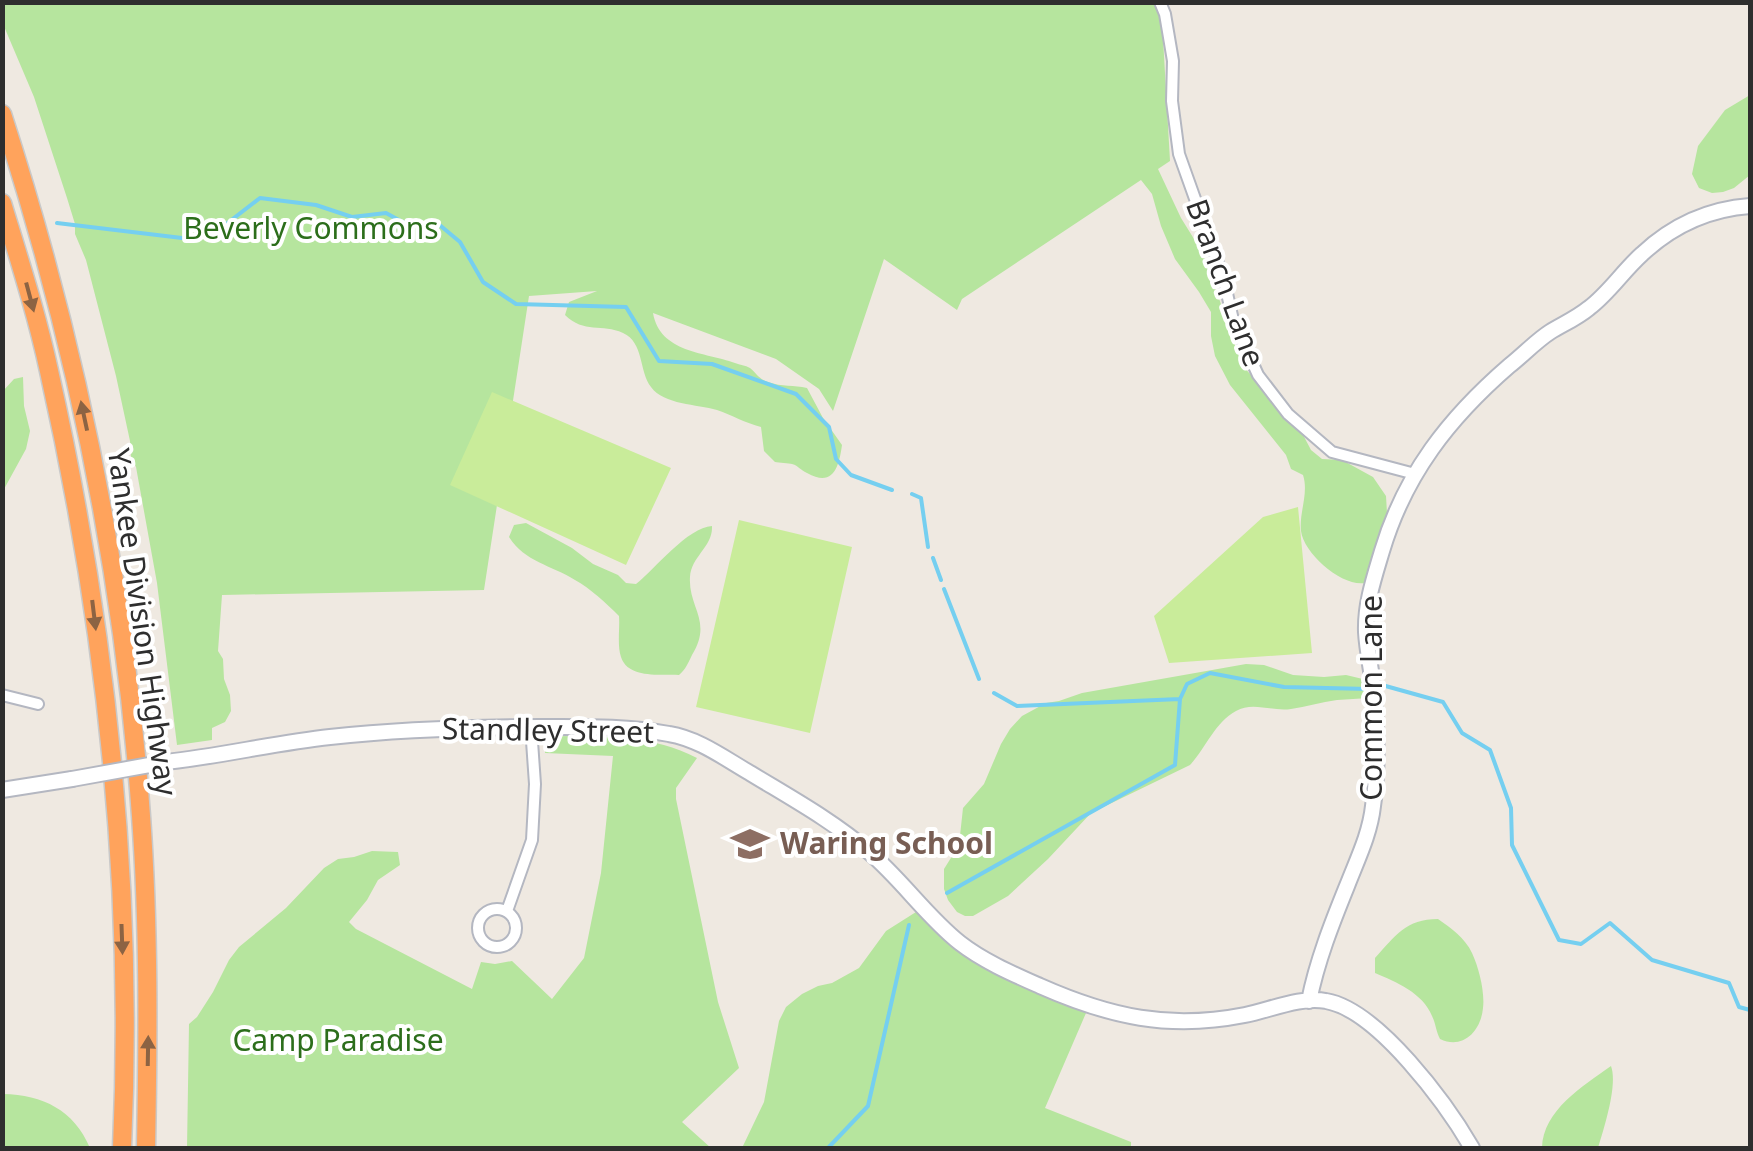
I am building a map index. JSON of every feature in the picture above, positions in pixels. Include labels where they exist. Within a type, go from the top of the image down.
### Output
[{"type":"highway","name":"Yankee Division Highway","points":[[2,114],[69,346],[98,483],[124,642],[141,817],[148,1006],[146,1148]]},
{"type":"highway","name":"Yankee Division Highway","points":[[2,203],[49,370],[92,599],[117,814],[124,972],[122,1148]]},
{"type":"street","name":"Branch Lane","points":[[1160,2],[1173,60],[1172,102],[1179,154],[1224,280],[1234,320],[1258,374],[1288,414],[1332,452],[1415,474]]},
{"type":"street","name":"Common Lane","points":[[1309,1001],[1316,968],[1373,809],[1373,686],[1366,633],[1370,590],[1389,529],[1415,474],[1436,441],[1494,379],[1549,332],[1590,308],[1641,254],[1686,222],[1726,208],[1750,206]]},
{"type":"street","points":[[2,695],[38,704]]},
{"type":"street","name":"Standley Street","points":[[2,790],[330,737],[462,726],[638,729],[690,738],[832,823],[901,882],[960,943],[1042,987],[1127,1016],[1191,1023],[1309,1001]]},
{"type":"street","points":[[507,911],[532,840],[531,727]]},
{"type":"street","points":[[1309,1001],[1325,1000],[1340,1005],[1361,1016],[1384,1036],[1454,1118],[1472,1148]]},
{"type":"green space","name":"Beverly Commons","points":[[2,3],[1161,3],[1170,161],[1158,169],[1204,255],[1242,365],[1301,431],[1311,450],[1322,459],[1342,460],[1373,477],[1386,496],[1387,513],[1365,583],[1335,574],[1309,549],[1301,531],[1303,475],[1291,469],[1286,455],[1230,385],[1215,356],[1211,312],[1175,259],[1152,194],[1141,180],[962,299],[957,310],[884,259],[833,411],[819,389],[776,359],[653,313],[665,336],[685,349],[746,366],[768,382],[807,388],[842,445],[837,467],[823,478],[792,464],[775,462],[764,451],[761,427],[657,393],[647,381],[630,337],[615,330],[579,324],[565,315],[569,302],[597,291],[529,296],[484,590],[222,595],[218,651],[223,659],[231,711],[225,722],[212,728],[212,740],[177,745],[157,583],[116,376],[75,224],[34,97],[3,24]]},
{"type":"green space","points":[[1750,95],[1750,175],[1723,192],[1699,188],[1692,174],[1698,146],[1725,110]]},
{"type":"green space","points":[[23,377],[30,431],[26,449],[3,491],[3,391],[14,379]]},
{"type":"green space","points":[[492,392],[671,468],[626,565],[450,485]]},
{"type":"green space","points":[[1298,507],[1312,653],[1169,663],[1154,616],[1263,517]]},
{"type":"green space","points":[[739,520],[852,547],[810,733],[696,707]]},
{"type":"green space","points":[[526,523],[626,583],[636,584],[682,541],[712,526],[709,540],[691,570],[690,588],[700,633],[681,673],[646,674],[630,669],[621,657],[619,616],[581,584],[531,558],[509,537],[514,525]]},
{"type":"green space","points":[[1246,664],[1264,665],[1293,675],[1346,675],[1367,680],[1369,698],[1284,710],[1249,707],[1236,711],[1216,728],[1190,765],[1091,813],[1008,896],[973,916],[957,912],[944,889],[944,869],[959,845],[963,808],[984,784],[1001,744],[1022,716],[1046,703],[1082,693]]},
{"type":"green space","name":"Camp Paradise","points":[[560,736],[647,741],[697,758],[676,788],[676,799],[718,1002],[739,1068],[682,1122],[711,1148],[187,1148],[189,1024],[239,947],[338,859],[372,851],[398,852],[400,865],[378,880],[349,922],[356,929],[472,989],[481,962],[512,961],[552,999],[584,958],[601,873],[613,756],[545,753],[545,743]]},
{"type":"green space","points":[[916,912],[1023,984],[1086,1013],[1045,1108],[1131,1142],[1131,1148],[742,1148],[764,1102],[779,1021],[786,1007],[802,994],[859,968],[886,931]]},
{"type":"green space","points":[[1438,919],[1469,948],[1482,988],[1479,1024],[1469,1036],[1456,1042],[1440,1039],[1428,1008],[1416,995],[1375,973],[1375,958],[1395,936],[1417,922]]},
{"type":"green space","points":[[1611,1066],[1612,1095],[1598,1148],[1542,1148],[1544,1134],[1557,1111]]},
{"type":"green space","points":[[3,1094],[56,1107],[75,1124],[90,1148],[3,1148]]},
{"type":"waterway","points":[[57,223],[182,238],[212,235],[260,198],[316,205],[352,217],[386,213],[410,226],[436,222],[460,242],[483,282],[516,304],[626,307],[659,361],[712,364],[796,394],[829,427],[836,459],[851,475],[892,490]]},
{"type":"waterway","points":[[912,494],[921,498],[928,547]]},
{"type":"waterway","points":[[933,558],[941,580]]},
{"type":"waterway","points":[[944,589],[979,679]]},
{"type":"waterway","points":[[947,893],[1175,765],[1180,699],[1187,684],[1210,673],[1284,687],[1369,689]]},
{"type":"waterway","points":[[1378,686],[1443,702],[1462,733],[1490,750],[1511,808],[1512,845],[1559,940],[1581,944],[1610,923],[1652,960],[1729,983],[1739,1007],[1750,1010]]},
{"type":"waterway","points":[[994,693],[1017,706],[1180,699]]},
{"type":"waterway","points":[[828,1148],[868,1106],[909,925]]},
{"type":"place","name":"Waring School","points":[[750,844]]}]
